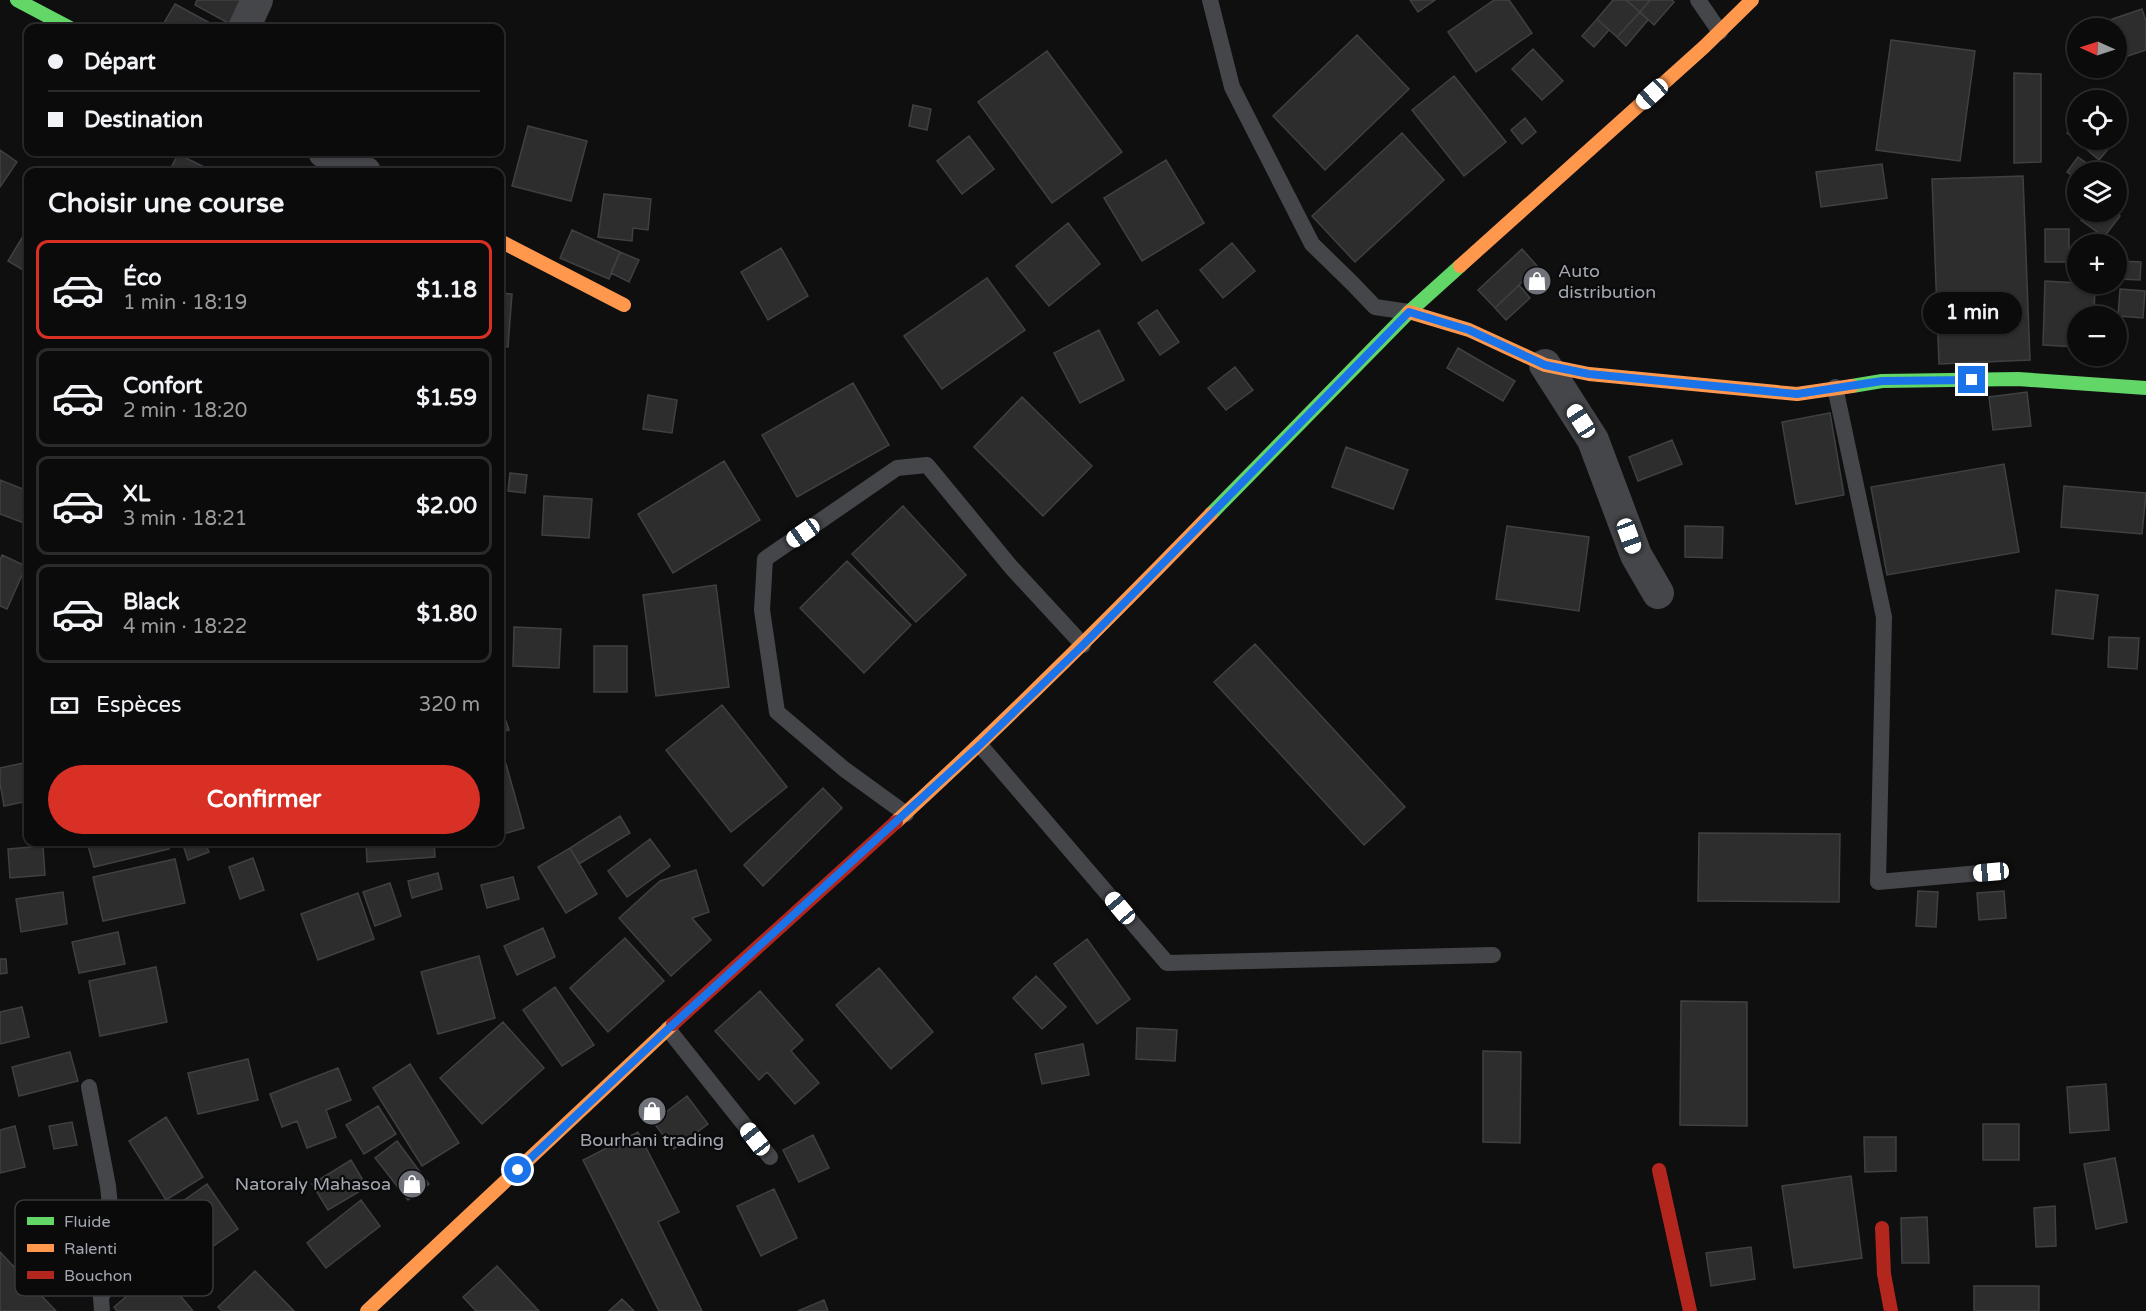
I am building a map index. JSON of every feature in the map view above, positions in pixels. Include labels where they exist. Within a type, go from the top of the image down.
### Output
[{"type":"main road","points":[[17,0],[62,24]]},
{"type":"main road","points":[[368,1311],[668,1029],[980,745],[1083,645],[1409,312],[1720,32],[1752,0]]},
{"type":"main road","points":[[504,243],[624,305]]},
{"type":"main road","points":[[1409,312],[1469,330],[1545,365],[1589,374],[1797,394],[1882,381],[2018,379],[2146,388]]},
{"type":"main road","points":[[1659,1170],[1690,1311]]},
{"type":"main road","points":[[1882,1228],[1884,1274],[1891,1311]]},
{"type":"street","points":[[246,24],[257,0]]},
{"type":"street","points":[[332,156],[357,168]]},
{"type":"street","points":[[1545,365],[1593,440],[1636,555],[1658,593]]},
{"type":"lane","points":[[1210,0],[1232,87],[1312,244],[1375,307],[1409,312]]},
{"type":"lane","points":[[1698,0],[1720,32]]},
{"type":"lane","points":[[1835,387],[1884,617],[1878,882],[1991,872]]},
{"type":"lane","points":[[906,814],[844,770],[777,712],[762,610],[765,560],[897,468],[927,465],[1011,567],[1083,645]]},
{"type":"lane","points":[[980,745],[1167,963],[1493,955]]},
{"type":"lane","points":[[668,1029],[770,1157]]},
{"type":"lane","points":[[89,1087],[109,1200]]},
{"type":"lane","points":[[102,1296],[102,1311]]},
{"type":"building","points":[[197,0],[242,0],[230,24],[195,5]]},
{"type":"building","points":[[1410,0],[1435,0],[1418,12]]},
{"type":"building","points":[[1494,0],[1509,0],[1532,33],[1476,72],[1448,32]]},
{"type":"building","points":[[1613,0],[1626,0],[1640,12],[1617,37],[1597,19]]},
{"type":"building","points":[[1626,0],[1650,0],[1640,12]]},
{"type":"building","points":[[1650,0],[1672,0],[1674,2],[1654,25],[1640,12]]},
{"type":"building","points":[[175,4],[212,24],[163,24]]},
{"type":"building","points":[[2142,9],[2146,21],[2146,50],[2127,56],[2127,18],[2116,18]]},
{"type":"building","points":[[1640,12],[1648,20],[1626,46],[1617,37]]},
{"type":"building","points":[[1597,19],[1609,30],[1594,47],[1582,36]]},
{"type":"building","points":[[1357,35],[1409,89],[1325,170],[1273,116]]},
{"type":"building","points":[[1891,40],[1975,51],[1960,161],[1876,150]]},
{"type":"building","points":[[1533,49],[1563,81],[1542,100],[1512,69]]},
{"type":"building","points":[[1047,51],[1122,152],[1052,203],[978,102]]},
{"type":"building","points":[[2014,73],[2041,74],[2041,162],[2014,163]]},
{"type":"building","points":[[1454,76],[1506,142],[1464,176],[1412,110]]},
{"type":"building","points":[[913,105],[931,109],[927,130],[909,126]]},
{"type":"building","points":[[1525,118],[1536,132],[1522,144],[1511,130]]},
{"type":"building","points":[[528,126],[587,141],[571,201],[512,186]]},
{"type":"building","points":[[1402,133],[1444,180],[1355,262],[1312,216]]},
{"type":"building","points":[[969,136],[994,169],[962,194],[937,161]]},
{"type":"building","points":[[0,150],[17,162],[0,187]]},
{"type":"building","points":[[2087,150],[2108,150],[2099,160]]},
{"type":"building","points":[[177,156],[182,156],[206,168],[171,168]]},
{"type":"building","points":[[2078,157],[2085,162],[2074,162]]},
{"type":"building","points":[[1166,160],[1204,223],[1142,261],[1104,198]]},
{"type":"building","points":[[1882,164],[1887,198],[1821,207],[1816,172]]},
{"type":"building","points":[[2023,176],[2030,360],[1939,364],[1932,179]]},
{"type":"building","points":[[604,194],[651,199],[648,230],[633,228],[632,241],[598,237]]},
{"type":"building","points":[[2084,222],[2115,222],[2106,234],[2100,234]]},
{"type":"building","points":[[1068,223],[1100,264],[1049,306],[1016,266]]},
{"type":"building","points":[[2045,229],[2069,229],[2067,262],[2045,262]]},
{"type":"building","points":[[572,230],[620,252],[609,279],[560,258]]},
{"type":"building","points":[[24,235],[24,271],[8,261]]},
{"type":"building","points":[[1232,243],[1255,271],[1223,298],[1200,270]]},
{"type":"building","points":[[781,248],[808,296],[768,320],[741,272]]},
{"type":"building","points":[[1522,249],[1538,267],[1495,308],[1478,290]]},
{"type":"building","points":[[620,252],[639,260],[629,282],[611,273]]},
{"type":"building","points":[[2127,261],[2141,262],[2140,280],[2127,279]]},
{"type":"building","points":[[987,278],[1025,330],[942,389],[904,336]]},
{"type":"building","points":[[2045,281],[2067,282],[2067,294],[2095,294],[2094,306],[2067,306],[2067,346],[2043,345]]},
{"type":"building","points":[[1519,285],[1530,298],[1506,320],[1495,308]]},
{"type":"building","points":[[2127,290],[2145,291],[2143,318],[2127,317],[2127,306],[2119,306],[2120,294],[2127,294]]},
{"type":"building","points":[[504,293],[512,294],[508,347],[504,346]]},
{"type":"building","points":[[1157,310],[1179,342],[1160,355],[1138,323]]},
{"type":"building","points":[[1099,330],[1124,380],[1080,403],[1054,353]]},
{"type":"building","points":[[1458,348],[1515,381],[1503,401],[1447,368]]},
{"type":"building","points":[[1235,367],[1253,390],[1226,410],[1208,388]]},
{"type":"building","points":[[853,383],[889,445],[797,497],[762,435]]},
{"type":"building","points":[[2027,392],[2031,426],[1993,430],[1989,397]]},
{"type":"building","points":[[648,395],[677,400],[672,433],[643,429]]},
{"type":"building","points":[[1022,397],[1092,466],[1043,516],[974,447]]},
{"type":"building","points":[[1830,413],[1844,495],[1796,504],[1782,422]]},
{"type":"building","points":[[1672,440],[1682,464],[1638,481],[1629,457]]},
{"type":"building","points":[[1346,447],[1408,470],[1393,509],[1332,487]]},
{"type":"building","points":[[724,461],[760,520],[673,573],[638,514]]},
{"type":"building","points":[[2004,464],[2019,552],[1887,575],[1871,487]]},
{"type":"building","points":[[510,473],[527,475],[525,493],[508,491]]},
{"type":"building","points":[[0,480],[24,489],[24,523],[0,514]]},
{"type":"building","points":[[2064,486],[2146,493],[2142,534],[2061,527]]},
{"type":"building","points":[[544,496],[592,499],[589,538],[542,535]]},
{"type":"building","points":[[903,506],[966,575],[916,622],[852,554]]},
{"type":"building","points":[[1507,526],[1589,537],[1579,611],[1496,599]]},
{"type":"building","points":[[1685,526],[1723,527],[1722,558],[1685,557]]},
{"type":"building","points":[[2,555],[24,565],[24,571],[7,609],[0,606],[0,560]]},
{"type":"building","points":[[847,561],[911,625],[864,673],[800,608]]},
{"type":"building","points":[[716,585],[729,687],[656,696],[643,595]]},
{"type":"building","points":[[2056,590],[2098,595],[2093,639],[2052,634]]},
{"type":"building","points":[[514,627],[561,629],[559,668],[513,666]]},
{"type":"building","points":[[2109,637],[2139,638],[2137,669],[2108,667]]},
{"type":"building","points":[[1255,644],[1405,807],[1364,845],[1214,682]]},
{"type":"building","points":[[594,646],[627,646],[627,692],[594,692]]},
{"type":"building","points":[[722,705],[787,787],[731,832],[666,750]]},
{"type":"building","points":[[504,716],[509,730],[504,731]]},
{"type":"building","points":[[24,763],[24,802],[4,806],[0,768]]},
{"type":"building","points":[[506,764],[524,828],[504,834],[504,765]]},
{"type":"building","points":[[823,788],[842,808],[763,886],[744,865]]},
{"type":"building","points":[[620,816],[630,833],[579,864],[570,848]]},
{"type":"building","points":[[1699,833],[1840,834],[1839,902],[1698,901]]},
{"type":"building","points":[[650,839],[670,866],[627,897],[608,871]]},
{"type":"building","points":[[43,846],[45,875],[10,878],[8,849]]},
{"type":"building","points":[[88,846],[168,846],[169,849],[94,867]]},
{"type":"building","points":[[183,846],[207,846],[209,852],[188,860]]},
{"type":"building","points":[[366,846],[434,846],[435,857],[367,862]]},
{"type":"building","points":[[570,848],[597,894],[566,913],[538,867]]},
{"type":"building","points":[[253,858],[264,890],[240,899],[229,867]]},
{"type":"building","points":[[175,859],[185,903],[103,921],[93,877]]},
{"type":"building","points":[[696,870],[709,912],[692,918],[711,940],[671,976],[619,918],[660,881]]},
{"type":"building","points":[[438,873],[442,889],[412,898],[408,881]]},
{"type":"building","points":[[513,877],[519,899],[487,908],[481,885]]},
{"type":"building","points":[[390,883],[401,916],[375,926],[363,892]]},
{"type":"building","points":[[1918,891],[1938,892],[1936,927],[1916,926]]},
{"type":"building","points":[[2004,891],[2006,918],[1979,920],[1977,893]]},
{"type":"building","points":[[63,892],[67,924],[21,932],[16,899]]},
{"type":"building","points":[[358,893],[374,939],[318,960],[301,914]]},
{"type":"building","points":[[543,928],[555,957],[517,975],[504,946]]},
{"type":"building","points":[[118,932],[125,964],[79,973],[72,942]]},
{"type":"building","points":[[625,938],[664,981],[608,1032],[570,988]]},
{"type":"building","points":[[1087,939],[1130,999],[1097,1024],[1054,964]]},
{"type":"building","points":[[479,956],[495,1018],[438,1034],[421,972]]},
{"type":"building","points":[[0,959],[6,959],[7,973],[0,974]]},
{"type":"building","points":[[156,967],[167,1022],[100,1036],[89,981]]},
{"type":"building","points":[[879,968],[933,1032],[891,1069],[836,1005]]},
{"type":"building","points":[[1036,976],[1066,1007],[1042,1029],[1013,998]]},
{"type":"building","points":[[555,987],[594,1045],[562,1066],[523,1010]]},
{"type":"building","points":[[760,991],[803,1040],[791,1051],[819,1083],[795,1104],[767,1072],[759,1080],[715,1031]]},
{"type":"building","points":[[1681,1001],[1747,1002],[1747,1126],[1680,1125]]},
{"type":"building","points":[[22,1007],[29,1037],[0,1044],[0,1012]]},
{"type":"building","points":[[503,1022],[544,1068],[482,1124],[440,1078]]},
{"type":"building","points":[[1137,1028],[1177,1030],[1175,1061],[1136,1059]]},
{"type":"building","points":[[1083,1044],[1089,1075],[1042,1084],[1035,1054]]},
{"type":"building","points":[[1483,1051],[1521,1052],[1520,1143],[1483,1142]]},
{"type":"building","points":[[70,1052],[78,1081],[19,1096],[12,1067]]},
{"type":"building","points":[[248,1059],[258,1100],[198,1114],[188,1073]]},
{"type":"building","points":[[410,1064],[459,1143],[422,1166],[373,1088]]},
{"type":"building","points":[[338,1068],[351,1100],[326,1110],[336,1137],[307,1148],[297,1121],[282,1127],[270,1094]]},
{"type":"building","points":[[2106,1084],[2109,1130],[2070,1133],[2067,1087]]},
{"type":"building","points":[[687,1096],[708,1124],[674,1149],[653,1122]]},
{"type":"building","points":[[378,1106],[396,1134],[364,1154],[346,1125]]},
{"type":"building","points":[[166,1117],[203,1177],[166,1200],[129,1141]]},
{"type":"building","points":[[72,1122],[77,1145],[54,1149],[49,1126]]},
{"type":"building","points":[[1983,1124],[2019,1124],[2019,1160],[1983,1160]]},
{"type":"building","points":[[15,1126],[25,1167],[0,1173],[0,1130]]},
{"type":"building","points":[[638,1132],[679,1212],[658,1222],[702,1311],[659,1311],[583,1160]]},
{"type":"building","points":[[813,1135],[829,1168],[799,1182],[783,1150]]},
{"type":"building","points":[[1864,1137],[1896,1137],[1896,1171],[1865,1172]]},
{"type":"building","points":[[397,1141],[429,1184],[408,1200],[375,1158]]},
{"type":"building","points":[[2115,1158],[2127,1222],[2096,1229],[2084,1164]]},
{"type":"building","points":[[351,1160],[367,1187],[328,1210],[312,1184]]},
{"type":"building","points":[[1851,1176],[1862,1258],[1794,1268],[1782,1186]]},
{"type":"building","points":[[207,1184],[238,1229],[213,1246],[213,1200],[184,1200]]},
{"type":"building","points":[[774,1189],[797,1238],[761,1256],[737,1206]]},
{"type":"building","points":[[361,1200],[380,1226],[326,1268],[307,1243]]},
{"type":"building","points":[[2055,1206],[2056,1246],[2036,1247],[2034,1208]]},
{"type":"building","points":[[1927,1217],[1929,1263],[1902,1263],[1901,1218]]},
{"type":"building","points":[[1751,1247],[1755,1279],[1711,1286],[1706,1253]]},
{"type":"building","points":[[0,1252],[15,1268],[15,1296],[42,1296],[56,1311],[0,1311]]},
{"type":"building","points":[[497,1266],[539,1311],[476,1311],[463,1297]]},
{"type":"building","points":[[255,1271],[294,1311],[222,1311],[218,1307]]},
{"type":"building","points":[[1974,1286],[2039,1286],[2039,1311],[1974,1311]]},
{"type":"building","points":[[127,1296],[180,1296],[193,1311],[117,1311],[114,1307]]},
{"type":"building","points":[[622,1299],[634,1311],[609,1311]]},
{"type":"building","points":[[824,1300],[828,1311],[798,1311]]},
{"type":"traffic: fast","points":[[17,0],[62,24]]},
{"type":"traffic: fast","points":[[1211,514],[1409,312],[1460,266]]},
{"type":"traffic: fast","points":[[1852,386],[1882,381],[2018,379],[2146,388]]},
{"type":"traffic: slow","points":[[1460,266],[1704,47],[1752,0]]},
{"type":"traffic: slow","points":[[504,243],[624,305]]},
{"type":"traffic: slow","points":[[1409,312],[1469,330],[1545,365],[1589,374],[1797,394],[1852,386]]},
{"type":"traffic: slow","points":[[896,822],[1056,670],[1211,514]]},
{"type":"traffic: slow","points":[[367,1311],[673,1024]]},
{"type":"traffic: jam","points":[[673,1024],[896,822]]},
{"type":"traffic: jam","points":[[1659,1170],[1690,1311]]},
{"type":"traffic: jam","points":[[1882,1228],[1884,1274],[1891,1311]]},
{"type":"place","name":"Auto distribution","points":[[1537,281]]},
{"type":"place","name":"Bourhani trading","points":[[652,1111]]},
{"type":"place","name":"Natoraly Mahasoa","points":[[412,1184]]},
{"type":"route","points":[[518,1170],[668,1029],[980,745],[1083,645],[1409,312],[1469,330],[1545,365],[1589,374],[1797,394],[1882,381],[1972,380]]}]
